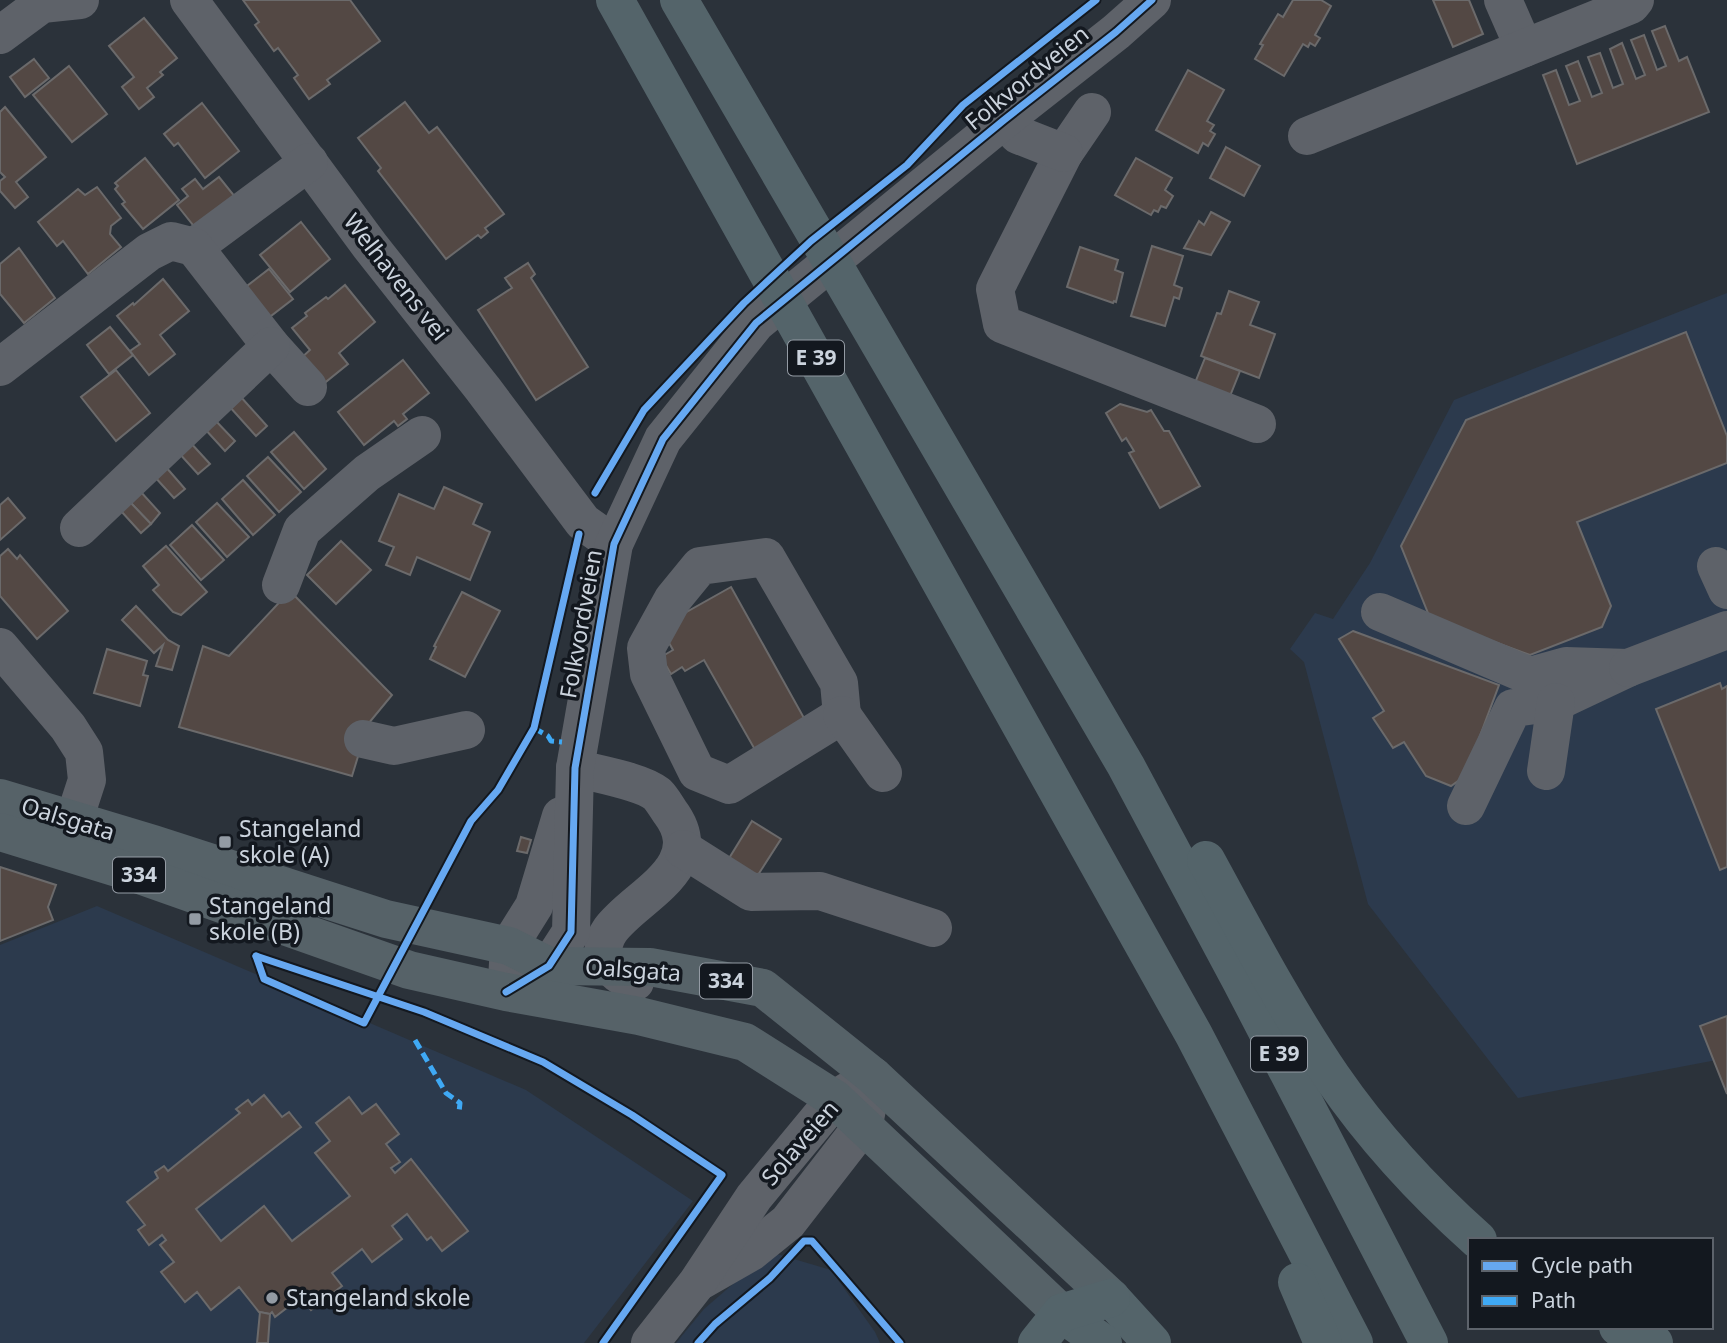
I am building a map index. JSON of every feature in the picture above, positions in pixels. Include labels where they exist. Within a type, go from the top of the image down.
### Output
[{"type":"highway","name":"E 39","points":[[615,0],[1194,1035],[1354,1343]]},
{"type":"highway","name":"E 39","points":[[679,0],[1126,766],[1429,1343]]},
{"type":"highway","name":"E 39","points":[[1126,766],[1164,785],[1304,1033],[1359,1114],[1420,1186],[1476,1238]]},
{"type":"highway","name":"E 39","points":[[1194,1035],[1323,1343]]},
{"type":"highway","points":[[1037,1343],[1061,1313],[1111,1298],[1101,1342]]},
{"type":"highway","name":"Oalsgata","points":[[1111,1298],[1152,1343]]},
{"type":"highway","name":"Oalsgata","points":[[1061,1313],[1101,1342]]},
{"type":"highway","points":[[1622,1329],[1654,1343]]},
{"type":"main road","name":"Oalsgata","points":[[0,798],[68,836],[216,901],[409,970],[506,992],[639,1016],[745,1042],[835,1099],[1061,1313]]},
{"type":"main road","name":"Oalsgata","points":[[0,832],[68,836],[386,919],[509,946],[549,965],[650,967],[763,988],[873,1076],[1111,1298]]},
{"type":"street","points":[[0,35],[42,4],[80,0]]},
{"type":"street","name":"Welhavens vei","points":[[189,0],[370,246],[583,522],[614,544]]},
{"type":"street","name":"Folkvordveien","points":[[506,992],[509,946],[534,906],[575,768],[614,544],[663,439],[756,323],[1152,0]]},
{"type":"street","points":[[1503,0],[1524,48]]},
{"type":"street","points":[[1307,136],[1631,5],[1635,0]]},
{"type":"street","points":[[1093,112],[1064,153],[995,289],[1002,324],[1257,424]]},
{"type":"street","points":[[1003,120],[1018,135],[1064,153]]},
{"type":"street","points":[[194,247],[309,162]]},
{"type":"street","points":[[0,367],[149,251],[170,241],[194,247],[271,346],[308,387]]},
{"type":"street","points":[[79,528],[271,346]]},
{"type":"street","points":[[281,585],[302,530],[367,473],[422,435]]},
{"type":"street","points":[[842,715],[729,785],[697,772],[649,674],[646,648],[673,599],[700,566],[766,557],[839,683],[842,715],[883,773]]},
{"type":"street","points":[[1380,612],[1530,676],[1566,666],[1628,668]]},
{"type":"street","points":[[1466,806],[1513,708],[1556,702],[1628,668],[1727,631]]},
{"type":"street","points":[[0,647],[68,727],[84,752],[87,780],[68,836]]},
{"type":"street","points":[[1546,771],[1556,702]]},
{"type":"street","points":[[363,739],[394,746],[466,730]]},
{"type":"street","points":[[575,768],[631,783],[657,794],[675,818],[682,835],[683,849],[675,868],[615,925],[605,940],[605,955],[613,971],[643,985]]},
{"type":"street","name":"Folkvordveien","points":[[506,992],[549,965],[571,932],[575,768]]},
{"type":"street","points":[[657,794],[697,772]]},
{"type":"street","points":[[683,849],[751,892],[820,891],[933,929]]},
{"type":"street","name":"Solaveien","points":[[650,1343],[697,1283],[754,1197],[835,1099],[873,1076]]},
{"type":"street","name":"Solaveien","points":[[697,1283],[751,1252],[788,1222],[864,1124],[873,1076]]},
{"type":"shaded area","points":[[1727,293],[1727,1058],[1518,1098],[1368,904],[1304,662],[1290,649],[1315,613],[1333,619],[1370,563],[1454,400]]},
{"type":"shaded area","points":[[97,906],[526,1090],[693,1201],[584,1343],[0,1343],[0,945]]},
{"type":"shaded area","points":[[770,1252],[831,1270],[880,1343],[676,1343],[704,1309]]},
{"type":"building","points":[[243,0],[350,0],[380,41],[327,80],[330,84],[309,99],[294,78],[298,75],[278,48],[274,51],[255,25],[259,22]]},
{"type":"building","points":[[1293,0],[1321,0],[1331,6],[1315,35],[1320,38],[1315,46],[1310,43],[1308,47],[1303,44],[1284,76],[1255,59],[1263,45],[1260,44],[1278,14],[1283,17]]},
{"type":"building","points":[[1433,0],[1469,0],[1483,34],[1453,47]]},
{"type":"building","points":[[144,18],[177,58],[160,72],[163,75],[147,88],[154,97],[139,109],[122,87],[134,77],[109,46]]},
{"type":"building","points":[[1665,26],[1679,61],[1687,57],[1709,112],[1577,164],[1543,75],[1556,70],[1569,105],[1580,101],[1566,66],[1578,61],[1592,97],[1602,93],[1588,57],[1600,53],[1613,88],[1623,84],[1610,49],[1622,43],[1636,79],[1645,75],[1631,40],[1644,35],[1657,70],[1666,66],[1652,31]]},
{"type":"building","points":[[34,59],[49,78],[25,97],[10,77]]},
{"type":"building","points":[[69,66],[107,114],[72,142],[33,95]]},
{"type":"building","points":[[1188,70],[1224,90],[1207,121],[1214,125],[1210,131],[1215,134],[1208,146],[1203,143],[1198,153],[1156,130]]},
{"type":"building","points":[[405,102],[429,133],[437,127],[504,214],[485,228],[488,232],[481,238],[478,235],[446,259],[378,171],[381,168],[358,138]]},
{"type":"building","points":[[202,103],[239,151],[205,178],[178,143],[174,146],[164,134]]},
{"type":"building","points":[[5,107],[46,157],[16,182],[28,197],[15,208],[0,191],[0,181],[5,177],[0,172],[0,112]]},
{"type":"building","points":[[1226,147],[1260,166],[1244,196],[1210,178]]},
{"type":"building","points":[[145,158],[179,200],[143,229],[122,204],[125,202],[115,189],[118,186],[115,183]]},
{"type":"building","points":[[1136,158],[1172,178],[1165,190],[1173,196],[1166,208],[1161,206],[1158,212],[1154,210],[1151,215],[1115,195]]},
{"type":"building","points":[[219,177],[236,198],[197,230],[177,205],[188,196],[182,189],[195,179],[203,189]]},
{"type":"building","points":[[97,187],[121,218],[111,226],[110,234],[121,247],[88,274],[63,241],[57,246],[38,222],[78,189],[85,195]]},
{"type":"building","points":[[1211,212],[1230,222],[1211,255],[1184,248],[1199,221],[1204,225]]},
{"type":"building","points":[[301,222],[330,259],[290,292],[260,255]]},
{"type":"building","points":[[1152,246],[1183,256],[1174,285],[1182,288],[1179,299],[1174,297],[1165,326],[1131,316]]},
{"type":"building","points":[[1080,247],[1118,260],[1115,270],[1123,273],[1116,302],[1067,287]]},
{"type":"building","points":[[19,248],[55,298],[24,323],[0,294],[0,264]]},
{"type":"building","points":[[528,263],[535,274],[531,278],[588,367],[536,400],[478,310],[512,288],[505,278]]},
{"type":"building","points":[[269,269],[293,299],[267,319],[243,289]]},
{"type":"building","points":[[163,279],[189,311],[160,335],[175,354],[149,375],[130,351],[140,344],[117,316]]},
{"type":"building","points":[[345,285],[375,322],[339,353],[348,364],[322,385],[300,359],[310,350],[292,328],[307,316],[305,313]]},
{"type":"building","points":[[1229,291],[1259,302],[1250,325],[1275,334],[1259,378],[1201,356],[1217,313],[1221,314]]},
{"type":"building","points":[[110,327],[133,355],[109,374],[87,345]]},
{"type":"building","points":[[1686,332],[1727,436],[1727,463],[1577,522],[1611,606],[1602,627],[1530,655],[1430,618],[1401,546],[1466,420]]},
{"type":"building","points":[[1205,358],[1240,371],[1230,396],[1195,383]]},
{"type":"building","points":[[403,360],[429,393],[403,414],[407,419],[398,426],[394,421],[364,445],[338,412]]},
{"type":"building","points":[[116,370],[150,413],[116,441],[81,397]]},
{"type":"building","points":[[240,396],[267,426],[256,436],[229,406]]},
{"type":"building","points":[[1120,404],[1147,412],[1151,410],[1164,431],[1169,431],[1200,486],[1160,508],[1129,453],[1134,451],[1126,438],[1122,441],[1106,413]]},
{"type":"building","points":[[214,419],[235,441],[225,451],[204,428]]},
{"type":"building","points":[[294,432],[326,469],[304,489],[271,452]]},
{"type":"building","points":[[189,441],[210,464],[198,474],[178,452]]},
{"type":"building","points":[[268,457],[301,492],[279,512],[247,476]]},
{"type":"building","points":[[165,466],[185,489],[174,498],[154,476]]},
{"type":"building","points":[[243,480],[275,515],[253,535],[222,499]]},
{"type":"building","points":[[444,487],[482,504],[473,524],[490,532],[470,580],[417,557],[410,575],[386,565],[394,547],[379,541],[399,494],[434,509]]},
{"type":"building","points":[[140,491],[160,513],[151,524],[129,501]]},
{"type":"building","points":[[8,498],[25,518],[0,540],[0,505]]},
{"type":"building","points":[[130,502],[151,524],[141,533],[121,511]]},
{"type":"building","points":[[217,503],[249,537],[227,557],[196,522]]},
{"type":"building","points":[[192,525],[224,560],[201,580],[170,545]]},
{"type":"building","points":[[341,541],[371,570],[336,604],[307,575]]},
{"type":"building","points":[[166,546],[207,592],[181,615],[173,612],[153,590],[159,585],[143,566]]},
{"type":"building","points":[[8,549],[17,559],[20,555],[68,611],[37,639],[0,596],[0,556]]},
{"type":"building","points":[[731,587],[809,727],[758,755],[704,660],[685,671],[682,667],[671,674],[661,657],[673,650],[660,627]]},
{"type":"building","points":[[290,591],[392,695],[368,724],[352,776],[179,727],[203,646],[229,656]]},
{"type":"building","points":[[462,592],[500,611],[465,677],[430,659]]},
{"type":"building","points":[[136,606],[168,640],[179,646],[172,670],[156,666],[163,645],[154,653],[122,620]]},
{"type":"building","points":[[1353,631],[1499,685],[1465,776],[1451,786],[1426,776],[1404,742],[1393,748],[1373,718],[1384,711],[1339,639]]},
{"type":"building","points":[[107,649],[147,661],[143,675],[148,676],[140,706],[94,693]]},
{"type":"building","points":[[1720,683],[1722,689],[1727,686],[1727,867],[1720,870],[1656,709]]},
{"type":"building","points":[[752,821],[781,839],[756,878],[728,860]]},
{"type":"building","points":[[521,837],[531,840],[527,853],[517,851]]},
{"type":"building","points":[[0,867],[56,885],[48,907],[53,920],[0,941]]},
{"type":"building","points":[[1727,1016],[1727,1094],[1700,1026]]},
{"type":"building","points":[[264,1095],[282,1117],[289,1112],[301,1127],[196,1209],[221,1241],[264,1206],[292,1241],[350,1196],[315,1153],[330,1141],[316,1123],[349,1097],[362,1114],[376,1104],[399,1134],[386,1144],[400,1162],[391,1168],[395,1173],[411,1159],[468,1231],[442,1251],[431,1237],[427,1240],[407,1214],[392,1226],[402,1239],[372,1262],[362,1249],[332,1273],[342,1286],[311,1310],[301,1297],[275,1317],[272,1312],[259,1312],[239,1287],[211,1310],[197,1292],[185,1302],[161,1272],[174,1262],[160,1245],[166,1240],[162,1235],[149,1245],[138,1230],[145,1225],[127,1202],[158,1178],[155,1172],[164,1166],[168,1171],[240,1113],[236,1109],[248,1100],[252,1105]]},
{"type":"building","points":[[260,1312],[270,1314],[268,1343],[257,1343]]},
{"type":"marked path","points":[[534,728],[548,736],[551,741],[562,742]]},
{"type":"marked path","points":[[415,1040],[446,1093],[460,1103],[459,1112]]},
{"type":"cycle path","points":[[595,493],[644,410],[744,303],[811,241],[907,165],[963,105],[1096,0]]},
{"type":"cycle path","points":[[506,992],[549,966],[571,932],[575,768],[614,544],[663,439],[756,323],[1152,0]]},
{"type":"cycle path","points":[[256,956],[264,979],[364,1023],[471,821],[498,790],[534,728],[579,534]]},
{"type":"cycle path","points":[[256,956],[424,1012],[543,1062],[632,1115],[722,1175],[603,1343]]},
{"type":"cycle path","points":[[698,1343],[715,1324],[770,1278],[804,1241],[812,1241],[900,1343]]},
{"type":"place","name":"Stangeland skole (A)","points":[[225,842]]},
{"type":"place","name":"Stangeland skole (B)","points":[[195,919]]},
{"type":"place","name":"Stangeland skole","points":[[272,1298]]}]
